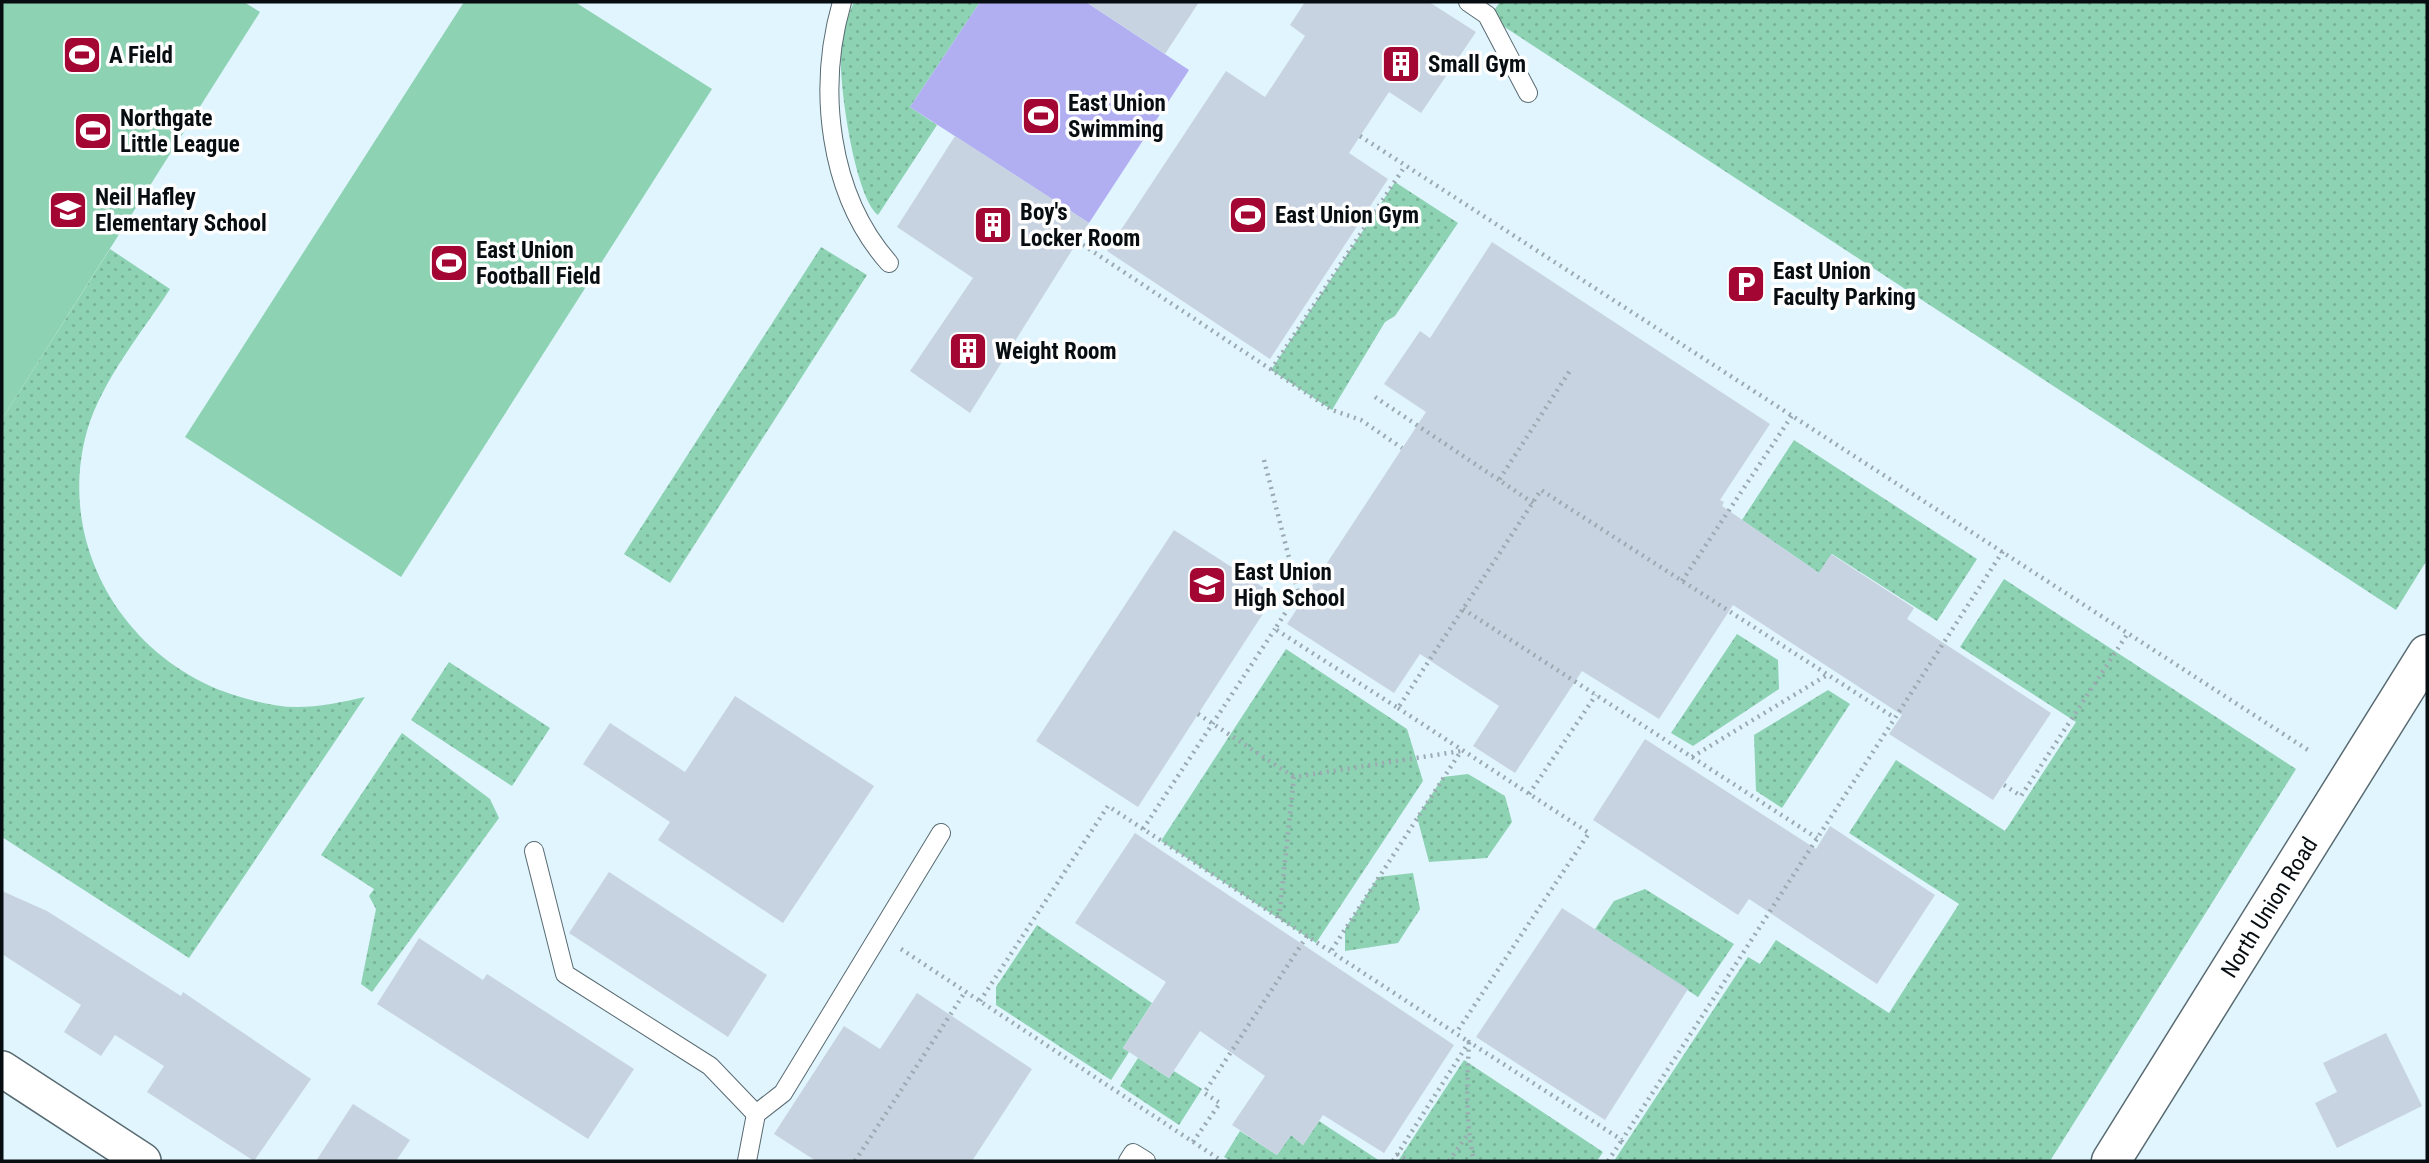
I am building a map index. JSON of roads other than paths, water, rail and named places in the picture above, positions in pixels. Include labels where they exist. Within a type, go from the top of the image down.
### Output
[{"type":"street","name":"North Union Road","points":[[2111,1161],[2427,654]]},
{"type":"street","points":[[2,1069],[143,1161]]},
{"type":"lane","points":[[842,2],[835,25],[828,103],[841,176],[872,244],[889,263]]},
{"type":"lane","points":[[1468,2],[1487,15],[1528,93]]},
{"type":"lane","points":[[747,1161],[756,1114],[783,1093],[941,833]]},
{"type":"lane","points":[[534,851],[565,974],[710,1066],[756,1114]]},
{"type":"water","name":"East Union Swimming","points":[[980,2],[1086,2],[1189,70],[1089,223],[910,107]]},
{"type":"place","name":"A Field","points":[[82,55]]},
{"type":"place","name":"Small Gym","points":[[1401,64]]},
{"type":"place","name":"East Union Swimming","points":[[1041,116]]},
{"type":"place","name":"Northgate Little League","points":[[93,131]]},
{"type":"place","name":"Neil Hafley Elementary School","points":[[68,210]]},
{"type":"place","name":"East Union Gym","points":[[1248,215]]},
{"type":"place","name":"Boy's Locker Room","points":[[993,225]]},
{"type":"place","name":"East Union Football Field","points":[[449,263]]},
{"type":"place","name":"East Union Faculty Parking","points":[[1746,284]]},
{"type":"place","name":"Weight Room","points":[[968,351]]},
{"type":"place","name":"East Union High School","points":[[1207,585]]}]
